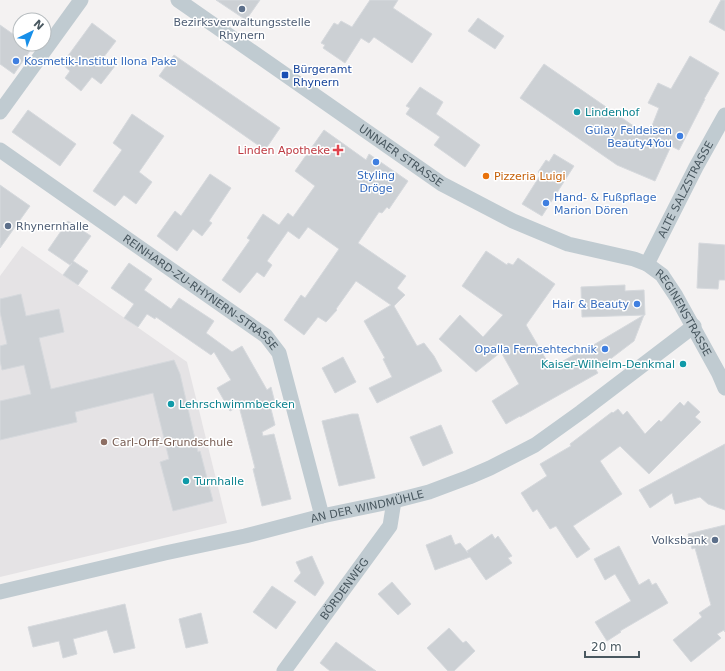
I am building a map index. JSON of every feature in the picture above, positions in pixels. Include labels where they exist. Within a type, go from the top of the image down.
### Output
[{"type":"street","points":[[0,112],[81,0]]},
{"type":"street","name":"UNNAER STRASSE","points":[[178,0],[442,184],[513,221],[568,244],[634,258],[647,264]]},
{"type":"street","name":"ALTE SALZSTRASSE","points":[[647,264],[696,167],[725,115]]},
{"type":"street","name":"REINHARD-ZU-RHYNERN-STRASSE","points":[[0,150],[266,336],[279,353],[322,516]]},
{"type":"street","name":"REGINENSTRASSE","points":[[647,264],[662,275],[676,296],[694,326],[725,388]]},
{"type":"street","name":"AN DER WINDMÜHLE","points":[[0,592],[429,492],[490,468],[536,445],[694,326]]},
{"type":"street","name":"BÖRDENWEG","points":[[284,671],[390,526],[394,501]]},
{"type":"shaded area","name":"Carl-Orff-Grundschule","points":[[22,246],[187,362],[227,523],[0,577],[0,276]]},
{"type":"building","name":"Bezirksverwaltungsstelle Rhynern","points":[[216,0],[260,0],[246,20]]},
{"type":"building","points":[[370,0],[398,0],[393,8],[432,34],[412,63],[374,37],[369,43],[361,38],[345,63],[323,48],[325,45],[321,43],[334,23],[338,25],[341,21],[352,27]]},
{"type":"building","points":[[721,0],[725,0],[725,31],[709,22]]},
{"type":"building","points":[[478,18],[504,36],[495,49],[468,31]]},
{"type":"building","points":[[92,23],[116,41],[103,58],[115,66],[101,84],[92,77],[81,91],[65,78],[70,71],[62,64]]},
{"type":"building","points":[[0,25],[12,33],[12,52],[29,52],[14,74],[0,64]]},
{"type":"building","points":[[174,55],[280,128],[265,150],[159,76]]},
{"type":"building","name":"Lindenhof","points":[[690,56],[719,73],[704,99],[679,150],[671,146],[655,181],[617,165],[520,98],[544,64],[648,136],[659,108],[648,103],[658,83],[671,89]]},
{"type":"building","points":[[420,87],[443,102],[436,114],[480,145],[465,167],[434,145],[440,137],[406,114],[410,108],[406,106]]},
{"type":"building","points":[[28,110],[76,144],[60,166],[12,132]]},
{"type":"building","points":[[132,114],[164,136],[139,172],[152,182],[136,204],[124,195],[115,206],[93,191],[122,150],[113,143]]},
{"type":"building","points":[[324,130],[366,160],[369,154],[408,181],[389,209],[387,207],[382,213],[379,212],[358,243],[406,276],[397,288],[405,295],[394,306],[417,346],[424,343],[434,356],[442,371],[377,403],[369,388],[392,377],[383,359],[385,358],[364,321],[391,305],[356,281],[336,309],[337,310],[326,322],[318,317],[304,335],[284,320],[301,295],[305,298],[339,249],[308,227],[299,239],[288,231],[267,261],[272,265],[264,277],[257,272],[240,293],[222,280],[250,240],[247,238],[263,214],[279,225],[288,213],[293,217],[315,186],[295,171]]},
{"type":"building","points":[[554,154],[574,166],[542,216],[522,204],[541,174],[538,172],[546,160],[549,162]]},
{"type":"building","points":[[210,174],[231,188],[209,221],[212,223],[202,236],[193,229],[177,251],[157,236],[175,211],[181,216]]},
{"type":"building","name":"Rhynernhalle","points":[[0,185],[30,206],[0,248]]},
{"type":"building","points":[[68,221],[91,236],[73,261],[88,271],[78,285],[63,275],[72,263],[70,265],[48,250]]},
{"type":"building","points":[[699,243],[725,245],[725,280],[719,280],[718,289],[697,288]]},
{"type":"building","points":[[486,251],[507,265],[508,263],[513,265],[518,258],[555,284],[526,325],[551,368],[644,315],[634,341],[596,370],[598,373],[506,424],[492,401],[519,384],[501,352],[476,372],[439,339],[460,315],[483,337],[503,315],[462,286]]},
{"type":"building","points":[[129,263],[152,279],[144,290],[171,309],[179,298],[214,321],[206,333],[232,352],[242,346],[267,390],[271,387],[276,407],[271,409],[275,425],[262,432],[263,436],[274,434],[291,499],[262,506],[253,469],[255,468],[239,406],[230,411],[217,388],[231,380],[214,352],[211,355],[156,317],[155,319],[147,314],[138,327],[124,318],[134,304],[111,288]]},
{"type":"building","points":[[625,285],[625,291],[644,290],[645,315],[582,317],[581,287]]},
{"type":"building","points":[[21,294],[26,316],[59,309],[64,332],[39,338],[51,389],[174,360],[180,374],[198,452],[200,451],[213,501],[173,511],[160,462],[169,459],[153,393],[75,412],[77,422],[0,440],[0,401],[31,394],[24,365],[2,370],[0,361],[0,346],[7,344],[0,312],[0,299]]},
{"type":"building","points":[[343,357],[356,382],[335,393],[322,368]]},
{"type":"building","points":[[688,401],[700,412],[695,417],[701,422],[649,474],[620,446],[600,461],[622,494],[573,526],[590,549],[577,558],[556,526],[550,529],[537,509],[533,512],[521,493],[547,476],[540,464],[571,446],[570,444],[618,409],[623,415],[627,411],[645,434],[659,420],[661,422],[680,402],[684,406]]},
{"type":"building","points":[[358,414],[375,478],[339,486],[322,421]]},
{"type":"building","points":[[441,425],[453,453],[423,466],[410,437]]},
{"type":"building","points":[[725,444],[725,510],[708,504],[700,497],[675,504],[672,493],[650,508],[639,490]]},
{"type":"building","points":[[725,525],[725,632],[724,630],[717,634],[721,638],[691,662],[673,640],[702,617],[699,613],[711,605],[695,548],[692,549],[688,534]]},
{"type":"building","points":[[492,534],[495,539],[498,536],[512,556],[508,558],[512,563],[486,580],[470,557],[435,570],[426,545],[451,535],[455,545],[460,543],[468,553],[467,551]]},
{"type":"building","points":[[619,546],[639,585],[649,579],[652,585],[656,583],[668,603],[620,631],[621,632],[607,641],[595,622],[631,601],[615,574],[605,580],[594,559]]},
{"type":"building","points":[[312,556],[324,583],[315,596],[294,581],[301,573],[296,562]]},
{"type":"building","points":[[392,582],[411,604],[398,615],[378,594]]},
{"type":"building","points":[[272,586],[296,602],[276,629],[253,612]]},
{"type":"building","points":[[125,604],[135,648],[114,653],[107,630],[73,639],[77,654],[63,658],[59,641],[33,647],[28,627]]},
{"type":"building","points":[[201,613],[208,643],[186,648],[179,619]]},
{"type":"building","points":[[449,628],[463,643],[466,641],[475,651],[454,671],[448,671],[427,648]]},
{"type":"building","points":[[336,642],[376,671],[330,671],[320,663]]},
{"type":"place","name":"Bezirksverwaltungsstelle Rhynern","points":[[242,9]]},
{"type":"place","name":"Kosmetik-Institut Ilona Pake","points":[[16,61]]},
{"type":"place","name":"Bürgeramt Rhynern","points":[[285,75]]},
{"type":"place","name":"Lindenhof","points":[[577,112]]},
{"type":"place","name":"Gülay Feldeisen Beauty4You","points":[[680,136]]},
{"type":"place","name":"Linden Apotheke","points":[[338,150]]},
{"type":"place","name":"Styling Dröge","points":[[376,162]]},
{"type":"place","name":"Pizzeria Luigi","points":[[486,176]]},
{"type":"place","name":"Hand- & Fußpflage Marion Dören","points":[[546,203]]},
{"type":"place","name":"Rhynernhalle","points":[[8,226]]},
{"type":"place","name":"Hair & Beauty","points":[[637,304]]},
{"type":"place","name":"Opalla Fernsehtechnik","points":[[605,349]]},
{"type":"place","name":"Kaiser-Wilhelm-Denkmal","points":[[683,364]]},
{"type":"place","name":"Lehrschwimmbecken","points":[[171,404]]},
{"type":"place","name":"Carl-Orff-Grundschule","points":[[104,442]]},
{"type":"place","name":"Turnhalle","points":[[186,481]]},
{"type":"place","name":"Volksbank","points":[[715,540]]}]
